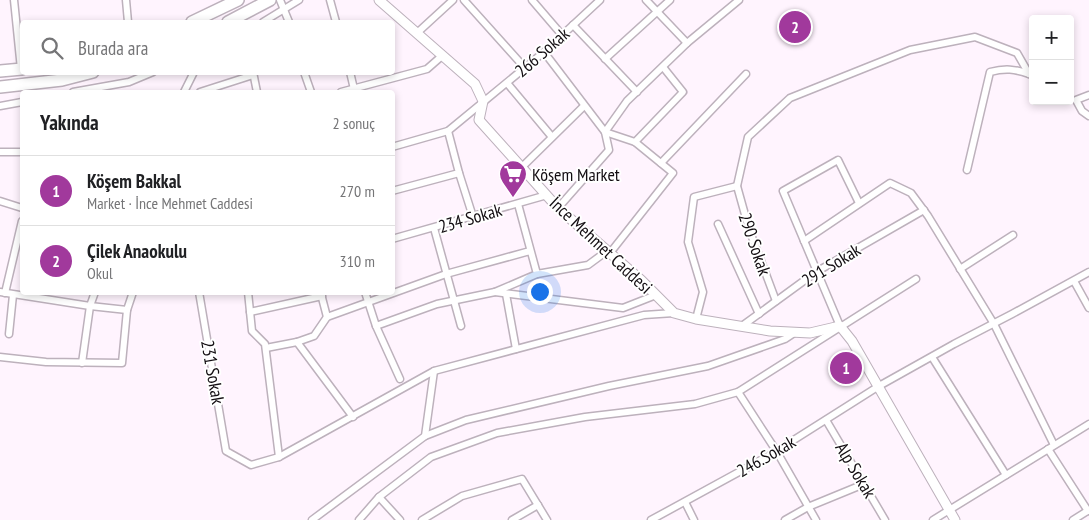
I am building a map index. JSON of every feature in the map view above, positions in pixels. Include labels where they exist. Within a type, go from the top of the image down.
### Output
[{"type":"highway","points":[[196,20],[238,0]]},
{"type":"highway","points":[[232,20],[270,0]]},
{"type":"highway","points":[[0,71],[20,69]]},
{"type":"highway","points":[[0,88],[62,80],[81,75]]},
{"type":"street","points":[[14,0],[20,52]]},
{"type":"street","points":[[126,0],[128,20]]},
{"type":"street","points":[[280,0],[287,20]]},
{"type":"street","points":[[266,20],[299,0]]},
{"type":"street","points":[[330,0],[335,20]]},
{"type":"street","name":"İnce Mehmet Caddesi","points":[[379,0],[475,84],[483,103],[479,120],[558,208],[642,280],[674,313],[696,319],[770,331],[810,334],[840,326]]},
{"type":"street","points":[[417,33],[453,0]]},
{"type":"street","points":[[464,0],[525,68]]},
{"type":"street","points":[[532,0],[562,35]]},
{"type":"street","points":[[646,0],[687,43]]},
{"type":"street","points":[[605,58],[670,0]]},
{"type":"street","points":[[605,132],[627,101],[687,43],[739,0]]},
{"type":"street","name":"266 Sokak","points":[[448,131],[544,52],[595,2]]},
{"type":"street","points":[[573,25],[637,92]]},
{"type":"street","points":[[696,319],[703,292],[688,242],[694,196],[737,186],[748,137],[790,98],[910,50],[975,36],[1017,53],[1029,72]]},
{"type":"street","points":[[544,52],[605,132],[609,150],[558,208]]},
{"type":"street","points":[[350,90],[427,69],[443,55]]},
{"type":"street","points":[[635,142],[683,92],[663,67]]},
{"type":"street","points":[[967,170],[990,72],[999,69],[1013,69],[1029,74]]},
{"type":"street","points":[[661,163],[746,74]]},
{"type":"street","points":[[84,90],[129,82],[146,75]]},
{"type":"street","points":[[185,90],[192,75]]},
{"type":"street","points":[[206,90],[250,75]]},
{"type":"street","points":[[253,75],[257,90]]},
{"type":"street","points":[[305,75],[310,90]]},
{"type":"street","points":[[351,75],[354,89]]},
{"type":"street","points":[[507,83],[552,137]]},
{"type":"street","points":[[1074,98],[1089,95]]},
{"type":"street","points":[[1074,99],[1082,111],[1089,116]]},
{"type":"street","points":[[0,106],[20,102]]},
{"type":"street","points":[[522,167],[584,106]]},
{"type":"street","points":[[395,146],[448,131],[473,217]]},
{"type":"street","points":[[376,326],[437,304],[495,292],[537,274],[588,265],[609,252],[673,173],[635,142],[605,132]]},
{"type":"street","points":[[0,152],[20,152]]},
{"type":"street","points":[[860,203],[838,160],[783,191],[840,326],[852,341],[879,386],[955,520]]},
{"type":"street","points":[[395,190],[460,172]]},
{"type":"street","points":[[804,241],[890,183],[911,193],[924,210],[994,324],[1051,447],[1088,510],[1073,520]]},
{"type":"street","name":"290 Sokak","points":[[737,186],[749,229],[776,301]]},
{"type":"street","name":"234 Sokak","points":[[395,238],[547,195]]},
{"type":"street","points":[[0,201],[20,207]]},
{"type":"street","points":[[518,204],[537,274]]},
{"type":"street","name":"291 Sokak","points":[[742,326],[816,272],[924,210]]},
{"type":"street","points":[[718,224],[759,314]]},
{"type":"street","points":[[434,228],[461,326]]},
{"type":"street","points":[[960,269],[1013,235]]},
{"type":"street","points":[[19,248],[3,293],[31,295],[90,306],[127,310]]},
{"type":"street","points":[[395,292],[446,274],[530,251]]},
{"type":"street","name":"246.Sokak","points":[[650,520],[776,452],[879,386],[1074,282],[1089,272]]},
{"type":"street","points":[[355,520],[360,518],[379,497],[431,457],[497,433],[585,417],[695,404],[738,392],[916,279]]},
{"type":"street","points":[[1074,282],[1089,308]]},
{"type":"street","points":[[495,292],[623,308],[656,295]]},
{"type":"street","points":[[506,294],[516,349]]},
{"type":"street","points":[[9,334],[13,295]]},
{"type":"street","points":[[82,363],[90,306],[94,295]]},
{"type":"street","points":[[0,357],[46,362],[122,363],[127,310],[132,295]]},
{"type":"street","name":"231 Sokak","points":[[200,295],[226,451],[250,465],[279,457]]},
{"type":"street","points":[[248,295],[252,331],[265,344],[266,348],[279,457],[434,371],[644,315],[674,313]]},
{"type":"street","points":[[250,312],[317,295]]},
{"type":"street","points":[[321,295],[327,317]]},
{"type":"street","points":[[367,295],[376,326],[400,379]]},
{"type":"street","points":[[266,348],[297,342],[314,336],[327,317],[388,295]]},
{"type":"street","points":[[312,520],[426,436],[466,420],[609,386],[708,366],[785,339],[794,332]]},
{"type":"street","points":[[297,342],[353,417]]},
{"type":"street","points":[[932,357],[1006,475]]},
{"type":"street","points":[[426,436],[434,371]]},
{"type":"street","points":[[738,392],[816,520]]},
{"type":"street","name":"Alp Sokak","points":[[826,420],[886,520]]},
{"type":"street","points":[[933,520],[1089,424]]},
{"type":"street","points":[[422,520],[462,496],[522,479],[547,520]]},
{"type":"street","points":[[785,520],[808,507],[864,484]]},
{"type":"street","points":[[379,497],[400,520]]},
{"type":"street","points":[[685,502],[694,520]]},
{"type":"street","points":[[512,520],[538,505]]},
{"type":"place","name":"Çilek Anaokulu","points":[[795,27]]},
{"type":"place","name":"Köşem Market","points":[[513,198]]},
{"type":"place","name":"Köşem Bakkal","points":[[846,368]]}]
